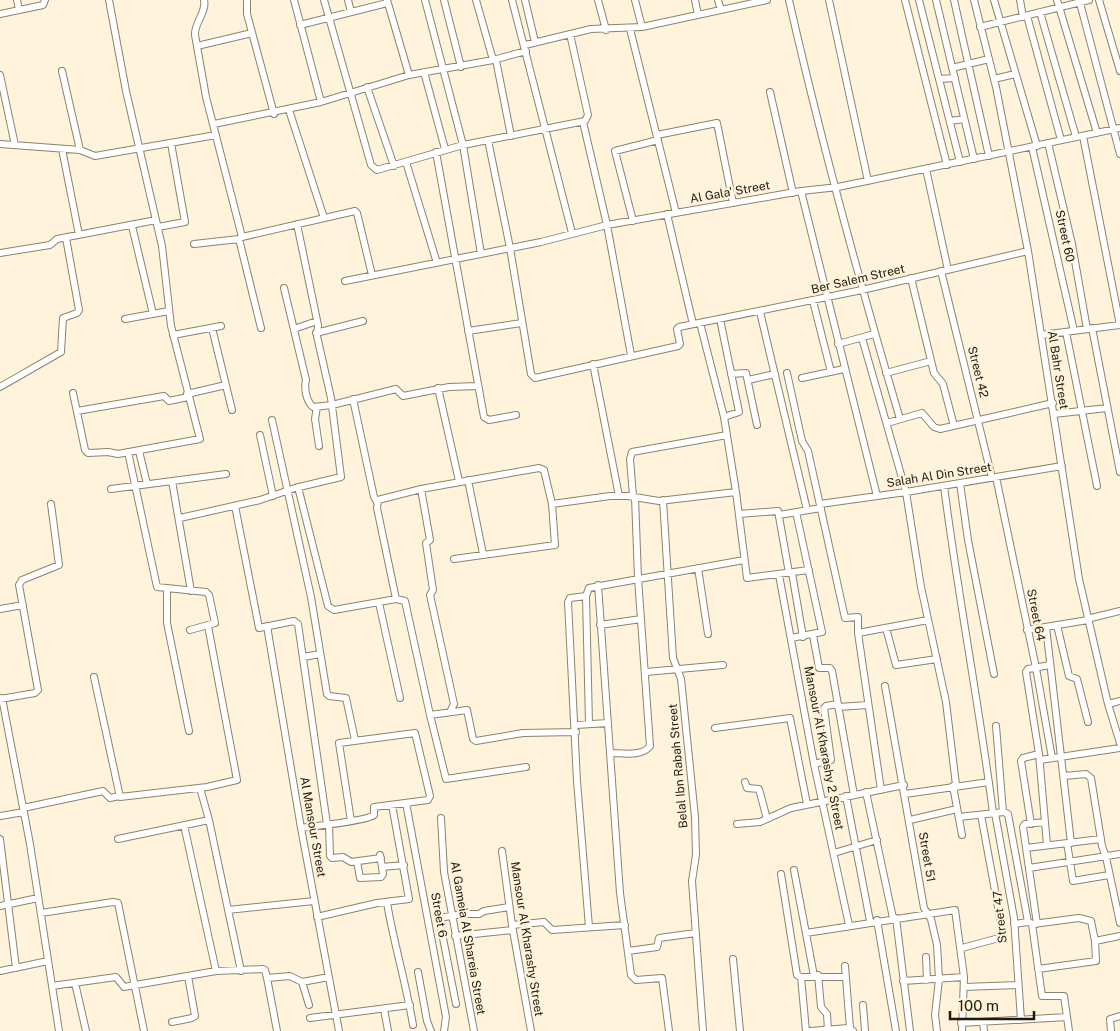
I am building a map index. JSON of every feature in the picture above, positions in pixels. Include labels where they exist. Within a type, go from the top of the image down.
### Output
[{"type":"street","points":[[17,0],[20,10]]},
{"type":"street","points":[[0,14],[43,4],[45,0]]},
{"type":"street","points":[[73,393],[86,452],[108,452],[115,454],[199,441],[173,335],[164,258],[139,148],[109,0]]},
{"type":"street","points":[[204,0],[205,6],[195,29],[197,46],[206,97],[214,124],[261,328]]},
{"type":"street","points":[[247,0],[246,9],[274,114]]},
{"type":"street","points":[[294,0],[321,102]]},
{"type":"street","points":[[324,0],[349,94],[372,167],[377,170],[445,149],[587,120],[588,115],[570,34]]},
{"type":"street","points":[[348,0],[351,12]]},
{"type":"street","points":[[425,0],[463,145],[481,254]]},
{"type":"street","points":[[444,0],[461,67]]},
{"type":"street","points":[[476,0],[495,60],[511,136]]},
{"type":"street","points":[[512,0],[526,48],[572,233]]},
{"type":"street","points":[[525,0],[534,42]]},
{"type":"street","points":[[598,0],[606,30]]},
{"type":"street","points":[[635,0],[642,27]]},
{"type":"street","points":[[695,0],[698,15]]},
{"type":"street","points":[[718,0],[721,10]]},
{"type":"street","points":[[214,124],[274,114],[349,94],[409,75],[495,60],[526,48],[534,42],[591,29],[630,29],[767,0]]},
{"type":"street","points":[[789,0],[834,187],[874,334],[900,419]]},
{"type":"street","points":[[829,0],[868,181]]},
{"type":"street","points":[[905,0],[947,164]]},
{"type":"street","points":[[919,0],[960,162]]},
{"type":"street","points":[[936,0],[974,159]]},
{"type":"street","points":[[954,0],[989,156]]},
{"type":"street","name":"Al Bahr Street","points":[[974,0],[994,79],[1028,251],[1088,620],[1108,704],[1120,743]]},
{"type":"street","name":"Street 60","points":[[994,0],[1034,146],[1074,331]]},
{"type":"street","points":[[1020,0],[1061,140]]},
{"type":"street","points":[[1058,0],[1097,133]]},
{"type":"street","points":[[980,28],[1090,0]]},
{"type":"street","points":[[1099,0],[1117,46],[1120,71]]},
{"type":"street","points":[[300,25],[387,2],[409,75]]},
{"type":"street","points":[[1080,3],[1117,129],[1120,154]]},
{"type":"street","points":[[1040,12],[1076,137]]},
{"type":"street","points":[[630,29],[676,212]]},
{"type":"street","points":[[197,46],[252,33]]},
{"type":"street","points":[[952,68],[989,59]]},
{"type":"street","points":[[62,71],[80,150]]},
{"type":"street","points":[[424,72],[445,149]]},
{"type":"street","points":[[994,79],[1015,74]]},
{"type":"street","points":[[0,75],[14,145]]},
{"type":"street","points":[[939,80],[954,78]]},
{"type":"street","points":[[367,87],[394,166]]},
{"type":"street","points":[[770,92],[793,193]]},
{"type":"street","points":[[289,110],[324,218]]},
{"type":"street","points":[[950,120],[964,119]]},
{"type":"street","points":[[583,122],[607,226],[631,356]]},
{"type":"street","points":[[633,221],[615,151],[658,138],[717,124],[733,203]]},
{"type":"street","name":"Al Gala' Street","points":[[345,280],[481,254],[676,212],[868,181],[1117,129]]},
{"type":"street","points":[[0,144],[80,150],[95,156],[216,136]]},
{"type":"street","points":[[1041,335],[1120,325],[1083,136]]},
{"type":"street","points":[[488,140],[510,248],[532,376],[541,377],[680,345],[678,327],[696,323]]},
{"type":"street","points":[[0,253],[50,245],[57,239],[132,226],[185,222],[171,143]]},
{"type":"street","points":[[1048,143],[1072,244],[1120,472]]},
{"type":"street","points":[[62,149],[79,235]]},
{"type":"street","points":[[436,152],[478,386],[487,420],[516,415]]},
{"type":"street","points":[[406,162],[437,263]]},
{"type":"street","name":"Street 42","points":[[926,169],[944,270],[978,422],[994,477]]},
{"type":"street","points":[[801,191],[877,496]]},
{"type":"street","points":[[194,244],[240,238],[353,211],[357,213],[372,275]]},
{"type":"street","points":[[667,214],[696,323],[724,417],[736,492],[746,575],[748,579],[809,570]]},
{"type":"street","points":[[180,518],[235,506],[298,487],[341,477],[332,404],[316,333],[317,321],[297,224]]},
{"type":"street","points":[[132,226],[153,314]]},
{"type":"street","points":[[0,387],[61,352],[63,318],[78,313],[79,310],[66,238]]},
{"type":"street","name":"Ber Salem Street","points":[[696,323],[827,298],[1028,251]]},
{"type":"street","points":[[911,278],[934,373],[943,384],[954,426]]},
{"type":"street","points":[[284,288],[309,404],[318,407],[393,389],[398,389],[403,396],[438,388],[478,386]]},
{"type":"street","points":[[813,301],[831,372]]},
{"type":"street","points":[[125,319],[169,311]]},
{"type":"street","points":[[760,312],[807,510]]},
{"type":"street","points":[[720,319],[739,412],[724,417]]},
{"type":"street","points":[[294,329],[317,321]]},
{"type":"street","points":[[316,333],[363,321]]},
{"type":"street","points":[[468,331],[522,323]]},
{"type":"street","points":[[173,335],[220,326]]},
{"type":"street","points":[[212,328],[232,410]]},
{"type":"street","points":[[1066,332],[1097,486]]},
{"type":"street","points":[[838,344],[874,334]]},
{"type":"street","points":[[862,338],[906,492],[928,620],[950,727],[954,785],[962,835]]},
{"type":"street","points":[[886,373],[931,361]]},
{"type":"street","points":[[593,364],[619,496]]},
{"type":"street","points":[[802,378],[844,369]]},
{"type":"street","points":[[731,374],[745,372],[757,425]]},
{"type":"street","points":[[787,373],[802,441],[807,449],[845,618],[858,618],[858,633],[881,790]]},
{"type":"street","points":[[748,380],[775,374]]},
{"type":"street","points":[[77,411],[164,396],[171,401],[226,385]]},
{"type":"street","points":[[438,388],[459,481]]},
{"type":"street","points":[[353,399],[374,497],[377,502],[396,600]]},
{"type":"street","points":[[887,423],[924,414],[936,428],[954,426],[1052,404]]},
{"type":"street","points":[[318,407],[315,419],[319,446]]},
{"type":"street","points":[[1054,414],[1107,408]]},
{"type":"street","points":[[272,420],[311,597],[327,695],[346,696],[355,740]]},
{"type":"street","points":[[260,435],[273,496]]},
{"type":"street","points":[[610,753],[640,753],[647,750],[650,746],[630,459],[632,452],[727,436]]},
{"type":"street","points":[[139,451],[147,484]]},
{"type":"street","points":[[128,452],[156,587],[167,590],[208,594],[216,622],[190,630]]},
{"type":"street","name":"Salah Al Din Street","points":[[739,514],[774,510],[779,515],[877,496],[1062,466]]},
{"type":"street","points":[[377,502],[421,488],[542,468],[552,504],[556,544],[454,559]]},
{"type":"street","points":[[111,489],[226,474]]},
{"type":"street","name":"Street 64","points":[[994,477],[1036,668],[1052,758]]},
{"type":"street","points":[[468,480],[483,554]]},
{"type":"street","points":[[172,481],[180,518],[191,591]]},
{"type":"street","points":[[960,483],[968,540],[994,674]]},
{"type":"street","name":"Street 47","points":[[944,486],[955,574],[1014,924],[1021,1020]]},
{"type":"street","points":[[298,487],[329,608],[334,610],[379,602],[405,601],[446,779],[526,767]]},
{"type":"street","points":[[421,488],[430,540],[426,543],[433,590],[430,595],[454,704],[450,712]]},
{"type":"street","points":[[552,504],[619,496],[663,500],[736,492]]},
{"type":"street","name":"Belal Ibn Rabah Street","points":[[663,500],[673,658],[681,679],[690,748],[696,855],[692,881],[703,1031]]},
{"type":"street","points":[[51,504],[59,565],[20,581],[38,690],[35,693],[1,698],[24,810],[60,1031]]},
{"type":"street","points":[[235,506],[259,628],[296,622],[328,824],[330,857],[342,857],[349,862],[381,856],[383,874],[381,877],[361,878],[357,861]]},
{"type":"street","points":[[791,638],[822,632],[796,512]]},
{"type":"street","points":[[779,515],[803,637]]},
{"type":"street","points":[[589,724],[586,596],[589,588],[744,560]]},
{"type":"street","points":[[698,568],[708,634]]},
{"type":"street","name":"Mansour Al Kharashy 2 Street","points":[[780,575],[814,764],[849,925]]},
{"type":"street","points":[[598,585],[624,925],[631,975],[634,979],[662,979],[670,1031]]},
{"type":"street","points":[[167,590],[167,623],[189,730]]},
{"type":"street","points":[[586,596],[570,598],[568,602],[576,728],[579,817],[588,927]]},
{"type":"street","points":[[379,602],[400,698]]},
{"type":"street","points":[[0,609],[23,606]]},
{"type":"street","points":[[1027,630],[1088,620],[1120,611]]},
{"type":"street","points":[[600,625],[642,619]]},
{"type":"street","points":[[858,633],[928,620]]},
{"type":"street","points":[[1057,625],[1069,677],[1077,679],[1088,722]]},
{"type":"street","points":[[0,816],[104,791],[110,798],[200,788],[238,778],[208,626]]},
{"type":"street","name":"Al Mansour Street","points":[[267,626],[300,828],[339,1031]]},
{"type":"street","points":[[1046,627],[1064,776],[1069,862],[1072,878],[1075,882],[1110,875]]},
{"type":"street","points":[[886,628],[896,665],[937,659]]},
{"type":"street","points":[[813,635],[819,668],[831,670],[854,795]]},
{"type":"street","points":[[303,657],[320,654]]},
{"type":"street","points":[[646,672],[723,665]]},
{"type":"street","points":[[1047,845],[1040,757],[1026,672],[1027,670],[1050,665]]},
{"type":"street","points":[[94,677],[119,796]]},
{"type":"street","name":"Street 51","points":[[885,686],[904,785],[924,908],[936,945],[939,979],[936,1016],[937,1031]]},
{"type":"street","points":[[1108,704],[1120,701]]},
{"type":"street","points":[[814,764],[831,760],[824,708],[826,706],[838,705],[868,705]]},
{"type":"street","points":[[430,715],[468,711],[473,739],[476,741],[523,733],[608,723]]},
{"type":"street","points":[[715,728],[790,718],[807,804]]},
{"type":"street","points":[[996,726],[1005,813],[1032,923]]},
{"type":"street","points":[[300,828],[351,821],[372,817],[374,807],[429,799],[415,733],[341,742],[338,746],[351,821]]},
{"type":"street","points":[[1031,824],[1021,761],[1023,758],[1062,757],[1120,748]]},
{"type":"street","points":[[1064,776],[1086,774],[1091,778],[1101,839],[1120,922]]},
{"type":"street","points":[[744,782],[747,788],[759,788],[767,819]]},
{"type":"street","points":[[905,794],[954,785],[989,782]]},
{"type":"street","points":[[737,824],[755,823],[791,808],[807,804],[904,785]]},
{"type":"street","points":[[200,788],[209,820],[241,971]]},
{"type":"street","points":[[866,792],[894,918],[910,1031]]},
{"type":"street","points":[[846,796],[870,922]]},
{"type":"street","name":"Street 6","points":[[406,803],[446,1017],[444,1031]]},
{"type":"street","points":[[317,917],[409,899],[392,805]]},
{"type":"street","points":[[910,820],[957,809]]},
{"type":"street","points":[[959,818],[1005,813]]},
{"type":"street","points":[[962,948],[1000,938],[1003,934],[981,815]]},
{"type":"street","name":"Al Gameia Al Shareia Street","points":[[441,818],[444,872],[474,1031]]},
{"type":"street","points":[[118,839],[209,820]]},
{"type":"street","points":[[1045,822],[1023,827],[1029,868],[1032,923],[1042,996],[1064,996],[1069,1031]]},
{"type":"street","points":[[184,826],[216,972]]},
{"type":"street","points":[[0,839],[16,968]]},
{"type":"street","points":[[1026,848],[1101,839]]},
{"type":"street","points":[[834,853],[877,840]]},
{"type":"street","name":"Mansour Al Kharashy Street","points":[[502,851],[512,928],[531,1031]]},
{"type":"street","points":[[1029,868],[1120,854]]},
{"type":"street","points":[[382,867],[404,865]]},
{"type":"street","points":[[794,870],[821,1007],[827,1013],[828,1030]]},
{"type":"street","points":[[781,874],[797,975],[801,977],[846,977]]},
{"type":"street","points":[[0,906],[38,898]]},
{"type":"street","points":[[228,910],[314,901]]},
{"type":"street","points":[[41,913],[113,902],[118,903],[144,1031]]},
{"type":"street","points":[[387,903],[396,955],[405,976],[413,1025]]},
{"type":"street","points":[[456,1004],[440,918],[479,914],[484,911],[509,907]]},
{"type":"street","points":[[806,933],[877,920],[910,918],[956,910],[964,977],[962,1031]]},
{"type":"street","points":[[1014,924],[1079,918],[1088,919],[1092,923],[1096,961],[1038,969]]},
{"type":"street","points":[[877,920],[896,1031]]},
{"type":"street","points":[[455,936],[544,922],[552,930],[624,925]]},
{"type":"street","points":[[628,951],[657,947],[659,938],[696,933]]},
{"type":"street","points":[[1095,940],[1120,936]]},
{"type":"street","points":[[435,955],[446,953]]},
{"type":"street","points":[[926,958],[928,980]]},
{"type":"street","points":[[733,959],[740,1031]]},
{"type":"street","points":[[0,971],[48,961]]},
{"type":"street","points":[[810,1031],[852,1030],[845,966]]},
{"type":"street","points":[[52,986],[116,977],[122,986],[216,972],[264,970],[277,1031]]},
{"type":"street","points":[[418,972],[427,1022],[432,1031]]},
{"type":"street","points":[[172,1022],[195,1017],[188,976]]},
{"type":"street","points":[[267,978],[292,976],[302,982],[329,977]]},
{"type":"street","points":[[801,977],[806,1031]]},
{"type":"street","points":[[903,981],[964,977]]},
{"type":"street","points":[[75,982],[86,1031]]},
{"type":"street","points":[[302,982],[309,1005]]},
{"type":"street","points":[[964,987],[1018,986]]},
{"type":"street","points":[[862,1004],[865,1031]]},
{"type":"street","points":[[310,1018],[336,1013],[410,1005]]},
{"type":"street","points":[[384,1009],[388,1031]]},
{"type":"street","points":[[1111,1031],[1110,1019],[1120,1016]]},
{"type":"street","points":[[962,1023],[1067,1017]]},
{"type":"street","points":[[983,1022],[984,1031]]}]
